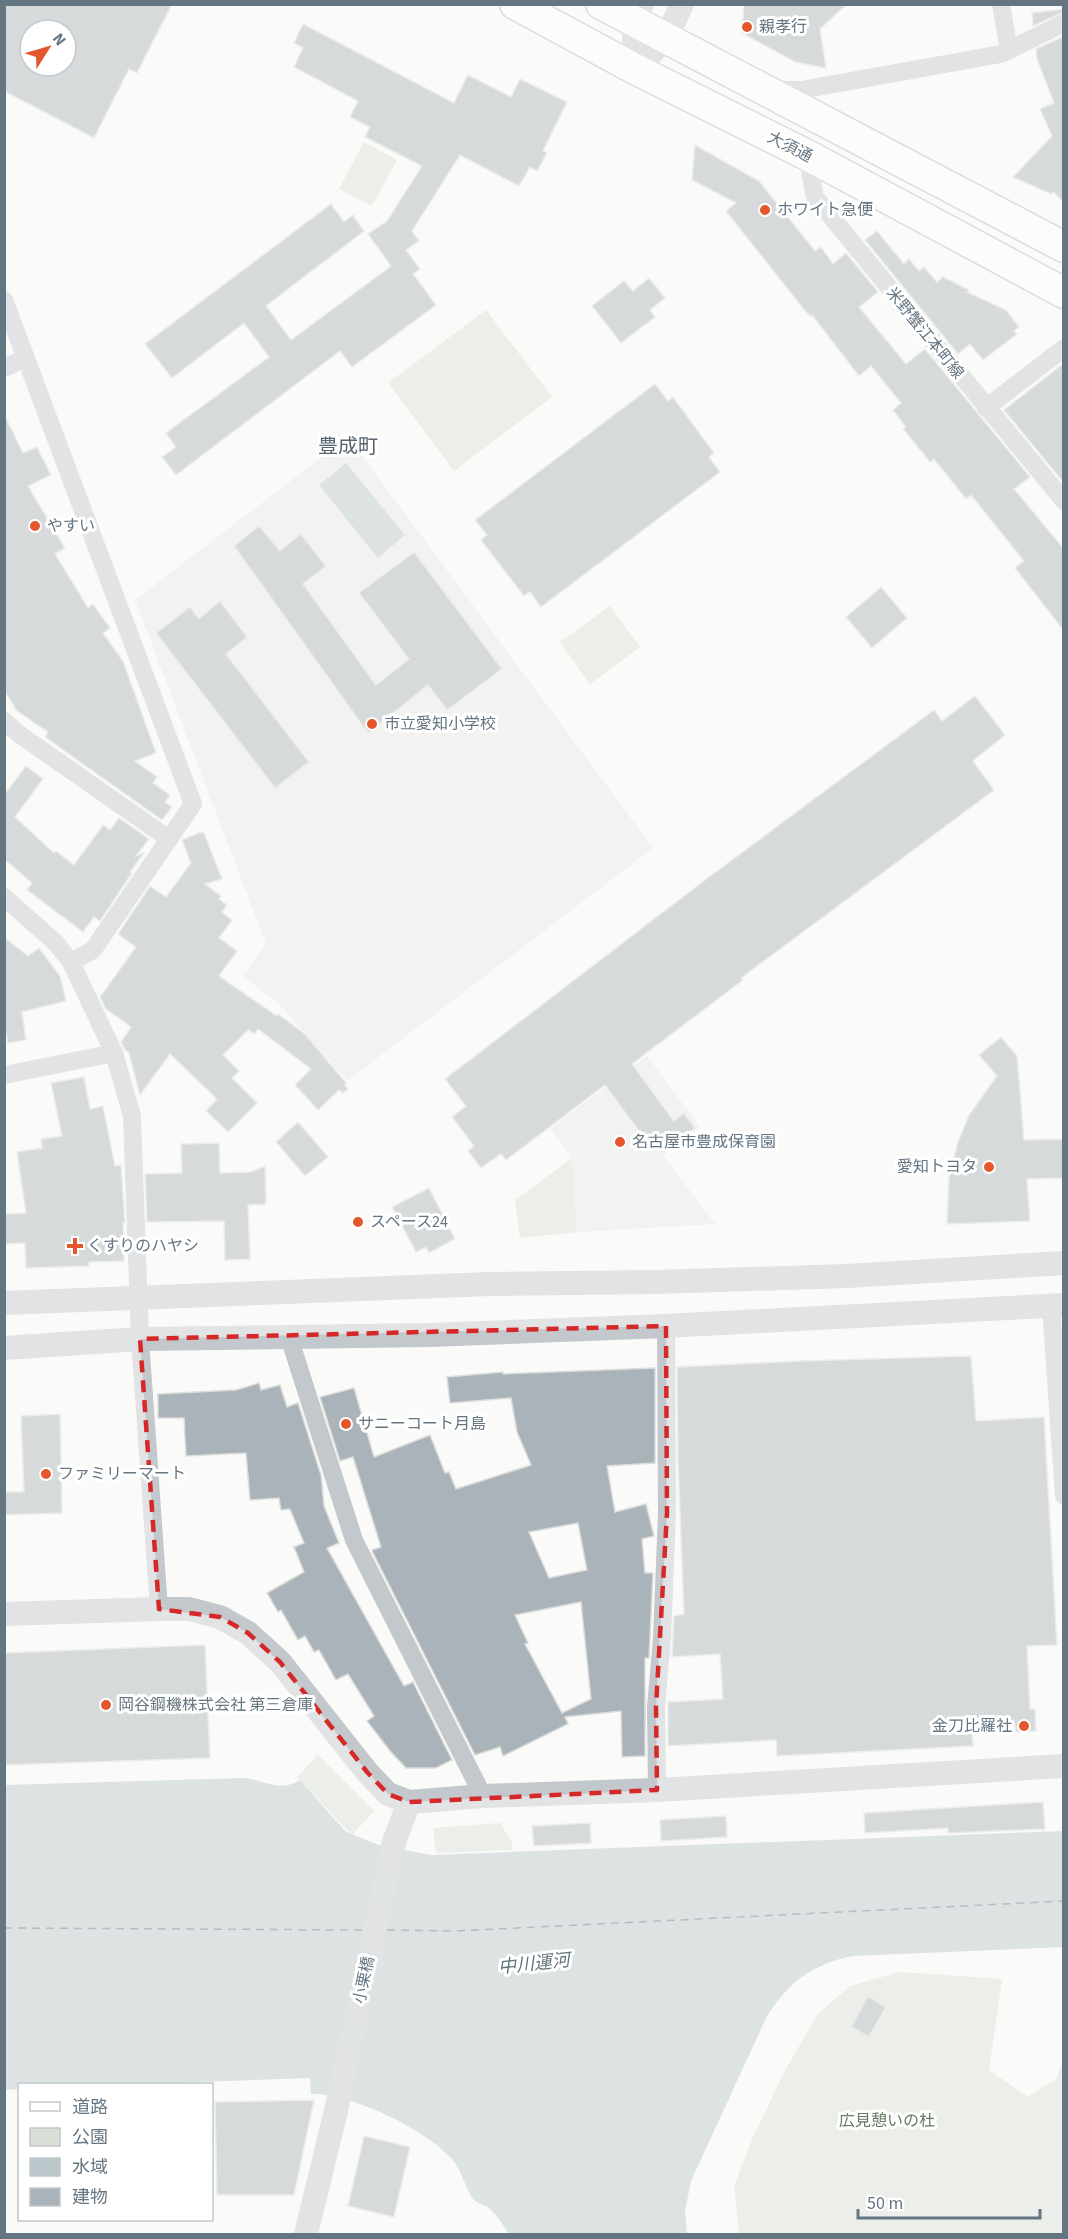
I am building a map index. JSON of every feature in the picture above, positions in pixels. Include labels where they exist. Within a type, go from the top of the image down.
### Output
[{"type":"main road","name":"大須通","points":[[515,4],[635,69],[807,155],[1064,293]]},
{"type":"main road","points":[[601,4],[638,13],[666,39],[1064,247]]},
{"type":"street","points":[[635,69],[666,39],[682,4]]},
{"type":"street","points":[[1001,4],[1009,50]]},
{"type":"street","points":[[635,69],[638,13]]},
{"type":"street","points":[[762,91],[801,90],[1001,54],[1064,23]]},
{"type":"street","name":"米野蟹江本町線","points":[[807,155],[815,197],[1064,501]]},
{"type":"street","points":[[4,300],[193,804],[93,950],[71,962]]},
{"type":"street","points":[[986,408],[1064,348]]},
{"type":"street","points":[[4,368],[25,358]]},
{"type":"street","points":[[4,721],[169,840]]},
{"type":"street","points":[[4,897],[56,943],[71,962],[114,1053],[132,1116],[140,1339],[159,1609]]},
{"type":"street","points":[[4,1075],[114,1053]]},
{"type":"street","points":[[4,1303],[479,1284],[655,1282],[847,1276],[1064,1263]]},
{"type":"street","points":[[4,1348],[140,1339],[429,1335],[666,1326],[1058,1305],[1064,1496]]},
{"type":"street","points":[[657,1790],[656,1707],[662,1638],[667,1513],[666,1326]]},
{"type":"street","points":[[289,1337],[354,1540],[483,1796]]},
{"type":"street","points":[[4,1614],[189,1609],[220,1617],[248,1633],[280,1662],[367,1772],[388,1794],[409,1802],[483,1796],[657,1790],[1064,1766]]},
{"type":"street","name":"小栗橋","points":[[306,2235],[335,2115],[393,1845],[409,1802]]},
{"type":"highlighted area","points":[[666,1326],[667,1513],[656,1707],[657,1790],[409,1802],[388,1794],[367,1772],[280,1662],[248,1633],[220,1617],[159,1609],[140,1339]]},
{"type":"shaded area","name":"市立愛知小学校","points":[[348,437],[653,848],[347,1081],[279,1004],[243,976],[266,944],[135,600]]},
{"type":"shaded area","name":"名古屋市豊成保育園","points":[[647,1056],[700,1127],[663,1155],[715,1224],[577,1232],[572,1158],[550,1129]]},
{"type":"green space","points":[[364,142],[397,160],[372,206],[339,189]]},
{"type":"green space","points":[[486,310],[552,397],[454,471],[388,383]]},
{"type":"green space","points":[[610,606],[640,647],[590,684],[560,642]]},
{"type":"green space","points":[[572,1158],[577,1232],[520,1238],[515,1200]]},
{"type":"green space","points":[[318,1755],[374,1811],[352,1835],[297,1777]]},
{"type":"green space","points":[[500,1823],[512,1842],[512,1850],[436,1853],[433,1828]]},
{"type":"green space","name":"広見憩いの杜","points":[[899,1972],[1002,1979],[989,2070],[1028,2097],[1056,2079],[1063,2060],[1063,2234],[739,2234],[734,2186],[753,2137],[786,2069],[818,2014],[850,1986]]},
{"type":"water","points":[[346,463],[405,535],[378,558],[319,485]]},
{"type":"water","name":"中川運河","points":[[243,1778],[278,1786],[300,1780],[346,1832],[379,1845],[431,1855],[1063,1831],[1063,1947],[853,1956],[813,1970],[792,1985],[766,2018],[691,2181],[685,2211],[687,2234],[509,2234],[493,2212],[474,2200],[452,2159],[425,2136],[366,2106],[346,2099],[311,2094],[310,2078],[170,2083],[18,2083],[18,2089],[5,2090],[4,1785]]},
{"type":"building","points":[[4,4],[172,4],[137,73],[129,69],[94,138],[4,91]]},
{"type":"building","points":[[744,4],[847,4],[820,29],[826,68],[795,62],[742,33]]},
{"type":"building","points":[[1064,9],[1064,12],[1033,26],[1032,13]]},
{"type":"building","points":[[303,24],[454,103],[468,75],[511,97],[520,79],[567,102],[543,151],[547,153],[537,171],[530,167],[519,186],[460,155],[412,231],[419,241],[406,250],[420,269],[413,274],[436,305],[352,367],[340,351],[176,475],[162,457],[176,447],[166,433],[269,357],[244,323],[172,378],[145,344],[331,204],[344,222],[353,215],[364,231],[266,306],[291,340],[391,266],[368,234],[387,221],[422,166],[365,137],[370,127],[350,117],[358,101],[294,67],[303,48],[294,43]]},
{"type":"building","points":[[1064,36],[1064,203],[1054,192],[1051,194],[1013,177],[1052,136],[1040,109],[1054,103],[1037,59],[1036,49]]},
{"type":"building","points":[[695,145],[759,181],[815,251],[821,247],[833,264],[846,253],[878,292],[859,307],[906,364],[925,349],[1030,477],[1014,489],[1064,549],[1064,631],[1015,568],[1024,561],[971,495],[966,499],[934,459],[930,462],[903,429],[906,427],[893,410],[901,403],[871,366],[859,376],[726,211],[736,203],[692,180]]},
{"type":"building","points":[[877,231],[904,264],[909,259],[919,271],[924,267],[937,282],[943,277],[969,290],[967,292],[1006,310],[1019,327],[1014,331],[1017,334],[983,360],[970,344],[958,354],[865,240]]},
{"type":"building","points":[[649,278],[665,298],[650,310],[655,317],[621,343],[592,306],[624,281],[633,291]]},
{"type":"building","points":[[1064,363],[1064,483],[1004,410]]},
{"type":"building","points":[[655,384],[668,401],[673,397],[714,453],[709,457],[720,472],[541,607],[530,592],[524,596],[481,540],[487,535],[475,520]]},
{"type":"building","points":[[4,414],[23,453],[37,447],[51,475],[28,486],[65,548],[55,554],[88,608],[93,604],[110,628],[103,633],[123,661],[156,753],[135,761],[157,777],[153,783],[170,795],[165,802],[172,807],[162,820],[45,737],[48,732],[17,711],[4,690]]},
{"type":"building","points":[[259,526],[280,551],[301,534],[326,566],[303,584],[376,685],[409,659],[359,593],[414,552],[502,669],[447,710],[428,685],[368,733],[234,546]]},
{"type":"building","points":[[881,587],[907,618],[872,648],[846,617]]},
{"type":"building","points":[[220,601],[247,637],[226,654],[309,762],[275,788],[156,633],[190,607],[199,619]]},
{"type":"building","points":[[975,696],[1005,735],[973,761],[994,790],[741,978],[743,980],[632,1064],[674,1121],[684,1113],[695,1128],[663,1152],[653,1138],[647,1142],[605,1085],[506,1160],[501,1154],[481,1168],[468,1151],[474,1146],[452,1117],[466,1106],[445,1079],[705,880],[934,710],[942,721]]},
{"type":"building","points":[[26,766],[43,779],[15,817],[54,853],[56,851],[74,865],[103,825],[110,830],[119,818],[149,839],[136,856],[144,853],[100,921],[94,917],[83,932],[27,890],[32,883],[4,859],[4,795]]},
{"type":"building","points":[[201,832],[204,833],[222,879],[205,884],[221,896],[219,899],[227,905],[222,912],[232,920],[219,938],[237,951],[219,976],[305,1034],[346,1083],[348,1089],[343,1093],[339,1090],[318,1110],[295,1085],[311,1069],[258,1029],[255,1034],[248,1030],[223,1055],[239,1071],[232,1078],[257,1103],[228,1132],[206,1111],[217,1099],[170,1054],[140,1095],[129,1053],[121,1042],[131,1027],[106,1009],[100,997],[136,947],[118,934],[150,886],[166,897],[191,863],[182,840]]},
{"type":"building","points":[[4,937],[28,956],[39,948],[60,976],[66,1001],[22,1012],[26,1040],[8,1043],[4,1022]]},
{"type":"building","points":[[1001,1037],[1017,1056],[1024,1140],[1064,1139],[1064,1178],[1027,1179],[1030,1221],[947,1224],[949,1178],[958,1142],[969,1115],[997,1076],[979,1055]]},
{"type":"building","points":[[84,1077],[90,1109],[103,1106],[115,1166],[121,1165],[125,1223],[123,1223],[124,1261],[89,1262],[89,1266],[26,1268],[25,1243],[4,1244],[4,1214],[26,1213],[17,1152],[42,1148],[41,1139],[62,1136],[51,1083]]},
{"type":"building","points":[[298,1122],[328,1157],[305,1176],[276,1142]]},
{"type":"building","points":[[219,1143],[220,1173],[251,1172],[265,1166],[266,1204],[248,1205],[250,1259],[225,1260],[224,1221],[147,1222],[145,1174],[182,1173],[181,1144]]},
{"type":"building","points":[[429,1188],[455,1239],[429,1253],[426,1247],[416,1252],[392,1207]]},
{"type":"building","points":[[971,1356],[976,1421],[1044,1417],[1057,1645],[1027,1646],[1030,1709],[1035,1709],[1036,1731],[1016,1732],[1015,1725],[971,1726],[973,1746],[777,1756],[776,1740],[668,1746],[668,1702],[723,1699],[720,1654],[672,1657],[674,1616],[684,1614],[677,1367]]},
{"type":"building","points":[[655,1368],[655,1463],[607,1466],[615,1512],[646,1504],[654,1536],[642,1539],[645,1573],[653,1573],[649,1658],[645,1658],[645,1756],[622,1757],[621,1711],[565,1717],[568,1724],[503,1756],[500,1747],[475,1755],[373,1553],[372,1550],[381,1547],[353,1457],[340,1461],[320,1397],[354,1388],[374,1457],[430,1435],[445,1473],[449,1472],[456,1489],[531,1465],[517,1432],[511,1398],[450,1403],[447,1377],[503,1372],[503,1374]],"holes":[[[578,1523],[587,1570],[549,1578],[529,1532]],[[581,1602],[591,1699],[562,1713],[525,1644],[528,1643],[515,1615]]]},
{"type":"building","points":[[259,1383],[261,1390],[280,1385],[287,1407],[298,1403],[321,1475],[324,1506],[339,1543],[327,1548],[404,1686],[413,1682],[452,1760],[436,1768],[406,1768],[367,1721],[374,1716],[348,1674],[336,1680],[319,1650],[314,1652],[305,1636],[298,1640],[281,1610],[278,1612],[267,1593],[304,1572],[294,1547],[304,1543],[290,1509],[281,1510],[279,1498],[250,1500],[246,1453],[186,1456],[184,1418],[158,1418],[158,1394],[236,1390]]},
{"type":"building","points":[[60,1414],[62,1513],[4,1515],[4,1492],[24,1492],[21,1416]]},
{"type":"building","name":"岡谷鋼機株式会社 第三倉庫","points":[[205,1645],[210,1758],[4,1765],[4,1653]]},
{"type":"building","points":[[1043,1802],[1045,1829],[948,1833],[948,1828],[865,1833],[864,1813]]},
{"type":"building","points":[[726,1816],[727,1837],[661,1841],[660,1820]]},
{"type":"building","points":[[590,1823],[591,1843],[534,1846],[532,1826]]},
{"type":"building","points":[[868,1996],[886,2007],[869,2037],[851,2027]]},
{"type":"building","points":[[314,2100],[294,2195],[217,2195],[215,2102]]},
{"type":"building","points":[[364,2136],[410,2147],[394,2217],[348,2206]]},
{"type":"ferry route","points":[[387,1930],[455,1931],[1064,1901]]},
{"type":"ferry route","points":[[4,1928],[364,1930]]},
{"type":"place","name":"親孝行","points":[[747,27]]},
{"type":"place","name":"ホワイト急便","points":[[765,210]]},
{"type":"place","name":"やすい","points":[[35,526]]},
{"type":"place","name":"市立愛知小学校","points":[[372,724]]},
{"type":"place","name":"名古屋市豊成保育園","points":[[620,1142]]},
{"type":"place","name":"愛知トヨタ","points":[[989,1167]]},
{"type":"place","name":"スペース24","points":[[358,1222]]},
{"type":"place","name":"くすりのハヤシ","points":[[75,1246]]},
{"type":"place","name":"サニーコート月島","points":[[346,1424]]},
{"type":"place","name":"ファミリーマート","points":[[46,1474]]},
{"type":"place","name":"岡谷鋼機株式会社 第三倉庫","points":[[106,1705]]},
{"type":"place","name":"金刀比羅社","points":[[1024,1726]]},
{"type":"district","name":"豊成町","points":[[348,447]]}]
